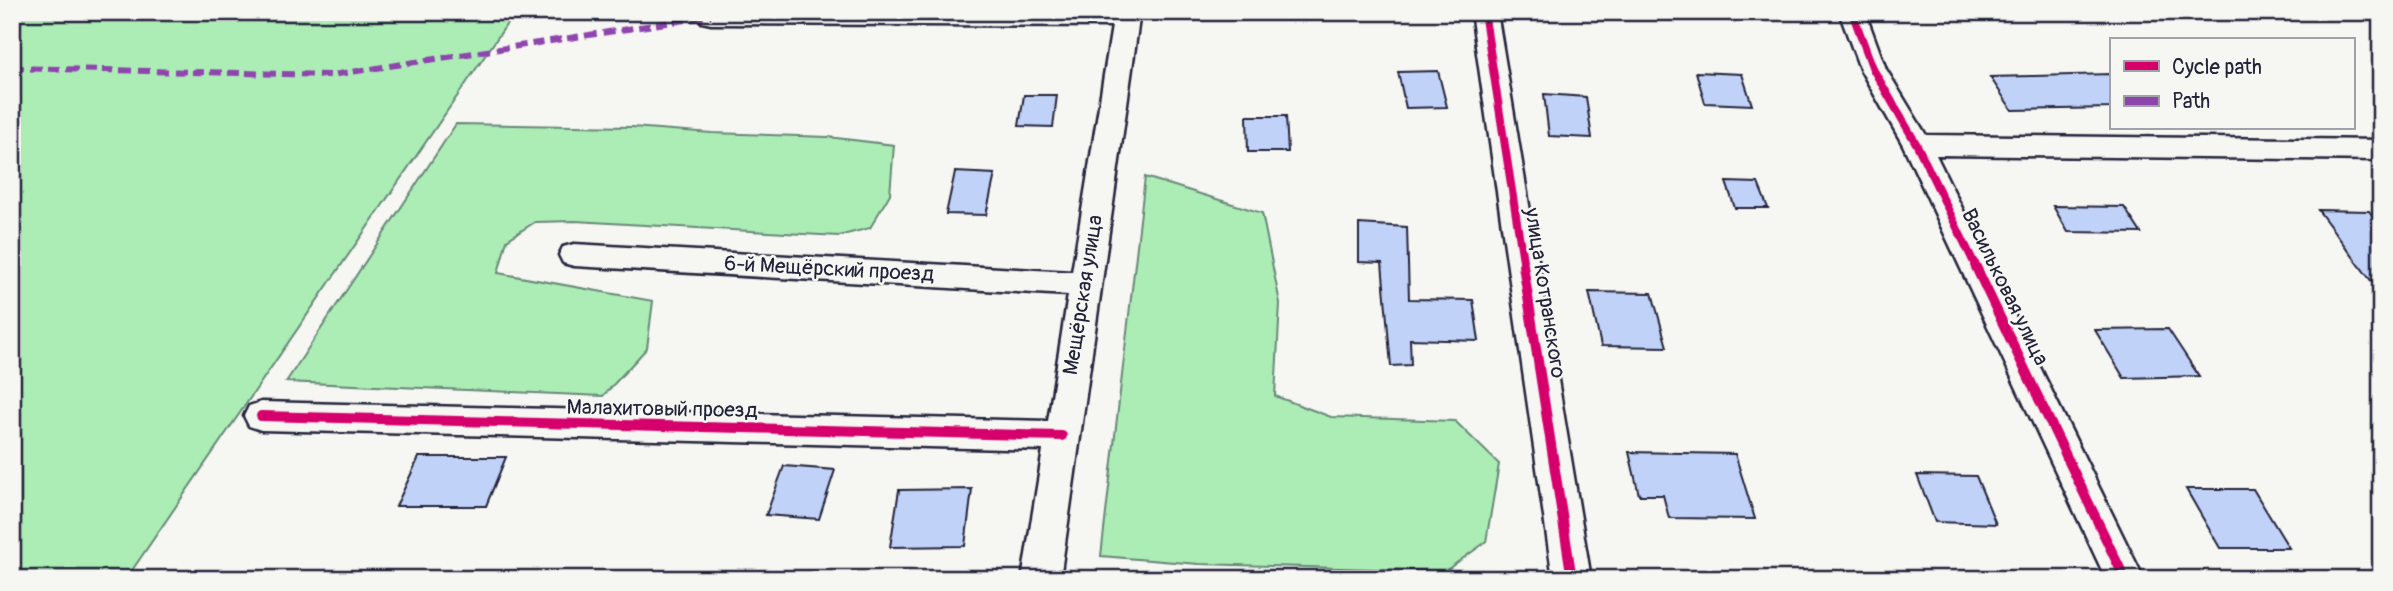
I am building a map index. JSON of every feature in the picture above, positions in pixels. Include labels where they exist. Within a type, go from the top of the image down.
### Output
[{"type":"street","name":"улица Котранского","points":[[1484,12],[1572,579]]},
{"type":"street","name":"Васильковая улица","points":[[1852,12],[1873,68],[1917,145],[2125,579]]},
{"type":"street","points":[[711,16],[1126,15]]},
{"type":"street","name":"Мещёрская улица","points":[[1041,579],[1126,15]]},
{"type":"street","points":[[1917,145],[2381,150]]},
{"type":"street","name":"6-й Мещёрский проезд","points":[[574,255],[1085,284]]},
{"type":"street","name":"Малахитовый проезд","points":[[261,416],[1062,436]]},
{"type":"green space","points":[[12,12],[515,12],[126,579],[12,579]]},
{"type":"green space","points":[[456,124],[632,127],[828,137],[894,145],[890,194],[870,228],[839,236],[575,221],[535,222],[507,240],[498,273],[653,301],[647,348],[603,396],[286,382]]},
{"type":"green space","points":[[1145,177],[1262,213],[1280,303],[1275,396],[1331,417],[1455,421],[1499,464],[1486,542],[1445,571],[1199,564],[1101,556]]},
{"type":"building","points":[[1438,71],[1447,107],[1406,108],[1398,72]]},
{"type":"building","points":[[1696,72],[1742,74],[1752,105],[1705,103]]},
{"type":"building","points":[[2110,74],[2110,108],[2012,110],[1990,77]]},
{"type":"building","points":[[1544,94],[1586,97],[1592,138],[1549,136]]},
{"type":"building","points":[[1024,95],[1057,95],[1053,127],[1019,126]]},
{"type":"building","points":[[1247,116],[1286,116],[1288,152],[1248,152]]},
{"type":"building","points":[[955,172],[995,174],[986,215],[946,214]]},
{"type":"building","points":[[1726,182],[1758,183],[1768,208],[1735,208]]},
{"type":"building","points":[[2053,206],[2124,207],[2141,233],[2068,232]]},
{"type":"building","points":[[2318,210],[2369,211],[2381,226],[2381,294]]},
{"type":"building","points":[[1359,224],[1407,227],[1409,299],[1473,300],[1479,341],[1410,339],[1411,365],[1391,366],[1382,263],[1359,262]]},
{"type":"building","points":[[1589,292],[1652,293],[1667,347],[1601,346]]},
{"type":"building","points":[[2168,329],[2199,376],[2124,378],[2095,330]]},
{"type":"building","points":[[1629,452],[1735,454],[1755,519],[1669,518],[1663,495],[1639,495]]},
{"type":"building","points":[[419,457],[506,457],[486,506],[396,506]]},
{"type":"building","points":[[784,466],[835,470],[819,519],[766,515]]},
{"type":"building","points":[[1917,475],[1976,476],[1996,524],[1935,522]]},
{"type":"building","points":[[972,489],[965,546],[890,547],[899,490]]},
{"type":"building","points":[[2186,489],[2253,489],[2289,548],[2220,548]]},
{"type":"marked path","points":[[12,68],[332,75],[711,16]]},
{"type":"cycle path","points":[[1484,12],[1572,579]]},
{"type":"cycle path","points":[[1852,12],[1873,69],[1917,145],[2125,579]]},
{"type":"cycle path","points":[[261,416],[1062,436]]}]
